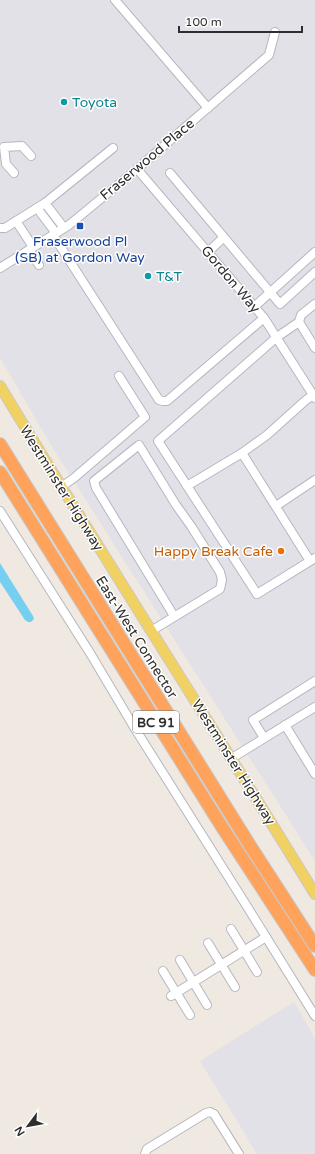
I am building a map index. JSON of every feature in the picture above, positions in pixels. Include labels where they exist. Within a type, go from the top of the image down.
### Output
[{"type":"highway","name":"East-West Connector","points":[[0,444],[251,848],[315,946]]},
{"type":"highway","name":"East-West Connector","points":[[0,472],[222,827],[315,970]]},
{"type":"main road","name":"Westminster Highway","points":[[0,386],[61,487],[232,758],[315,894]]},
{"type":"street","points":[[115,0],[208,108]]},
{"type":"street","name":"Fraserwood Place","points":[[0,268],[69,225],[137,169],[269,55],[275,32]]},
{"type":"street","points":[[14,173],[6,164],[2,145],[22,146],[31,156]]},
{"type":"street","points":[[0,228],[5,228],[45,203],[113,148]]},
{"type":"street","name":"Gordon Way","points":[[137,169],[264,318],[314,396]]},
{"type":"street","points":[[170,173],[223,238],[280,304],[315,272]]},
{"type":"street","points":[[45,203],[64,228]]},
{"type":"street","points":[[37,208],[55,234],[155,394],[163,402],[167,401],[264,318]]},
{"type":"street","points":[[16,221],[39,265]]},
{"type":"street","points":[[208,252],[223,238]]},
{"type":"street","points":[[254,307],[315,252]]},
{"type":"street","points":[[242,453],[313,560],[257,594],[158,441],[277,337],[299,322],[301,315],[315,304]]},
{"type":"street","points":[[299,322],[315,348]]},
{"type":"street","points":[[61,487],[74,478],[145,417],[119,376]]},
{"type":"street","points":[[187,486],[242,453],[267,435],[306,400],[314,396]]},
{"type":"street","points":[[151,631],[220,589],[222,580],[220,572],[139,445],[94,481],[96,488],[174,616]]},
{"type":"street","points":[[276,506],[315,480]]},
{"type":"street","points":[[0,511],[90,653],[134,727],[315,1016]]},
{"type":"street","points":[[264,738],[253,720],[315,680]]},
{"type":"street","points":[[232,758],[315,707]]},
{"type":"street","points":[[285,725],[315,774]]},
{"type":"street","points":[[231,929],[257,972]]},
{"type":"street","points":[[174,994],[266,937]]},
{"type":"street","points":[[208,943],[235,988]]},
{"type":"street","points":[[180,960],[207,1004]]},
{"type":"street","points":[[162,971],[174,994],[190,1015]]},
{"type":"street","points":[[145,1154],[147,1149],[210,1112],[214,1114],[239,1154]]},
{"type":"shaded area","points":[[0,0],[315,0],[315,861],[54,450],[0,358]]},
{"type":"shaded area","points":[[294,1002],[315,1038],[315,1154],[257,1154],[200,1061]]},
{"type":"water","points":[[0,563],[33,616],[34,619],[31,622],[25,620],[0,582]]},
{"type":"place","name":"Toyota","points":[[64,102]]},
{"type":"place","name":"Fraserwood Pl (SB) at Gordon Way","points":[[80,226]]},
{"type":"place","name":"T&T","points":[[148,276]]},
{"type":"place","name":"Happy Break Cafe","points":[[281,551]]}]
